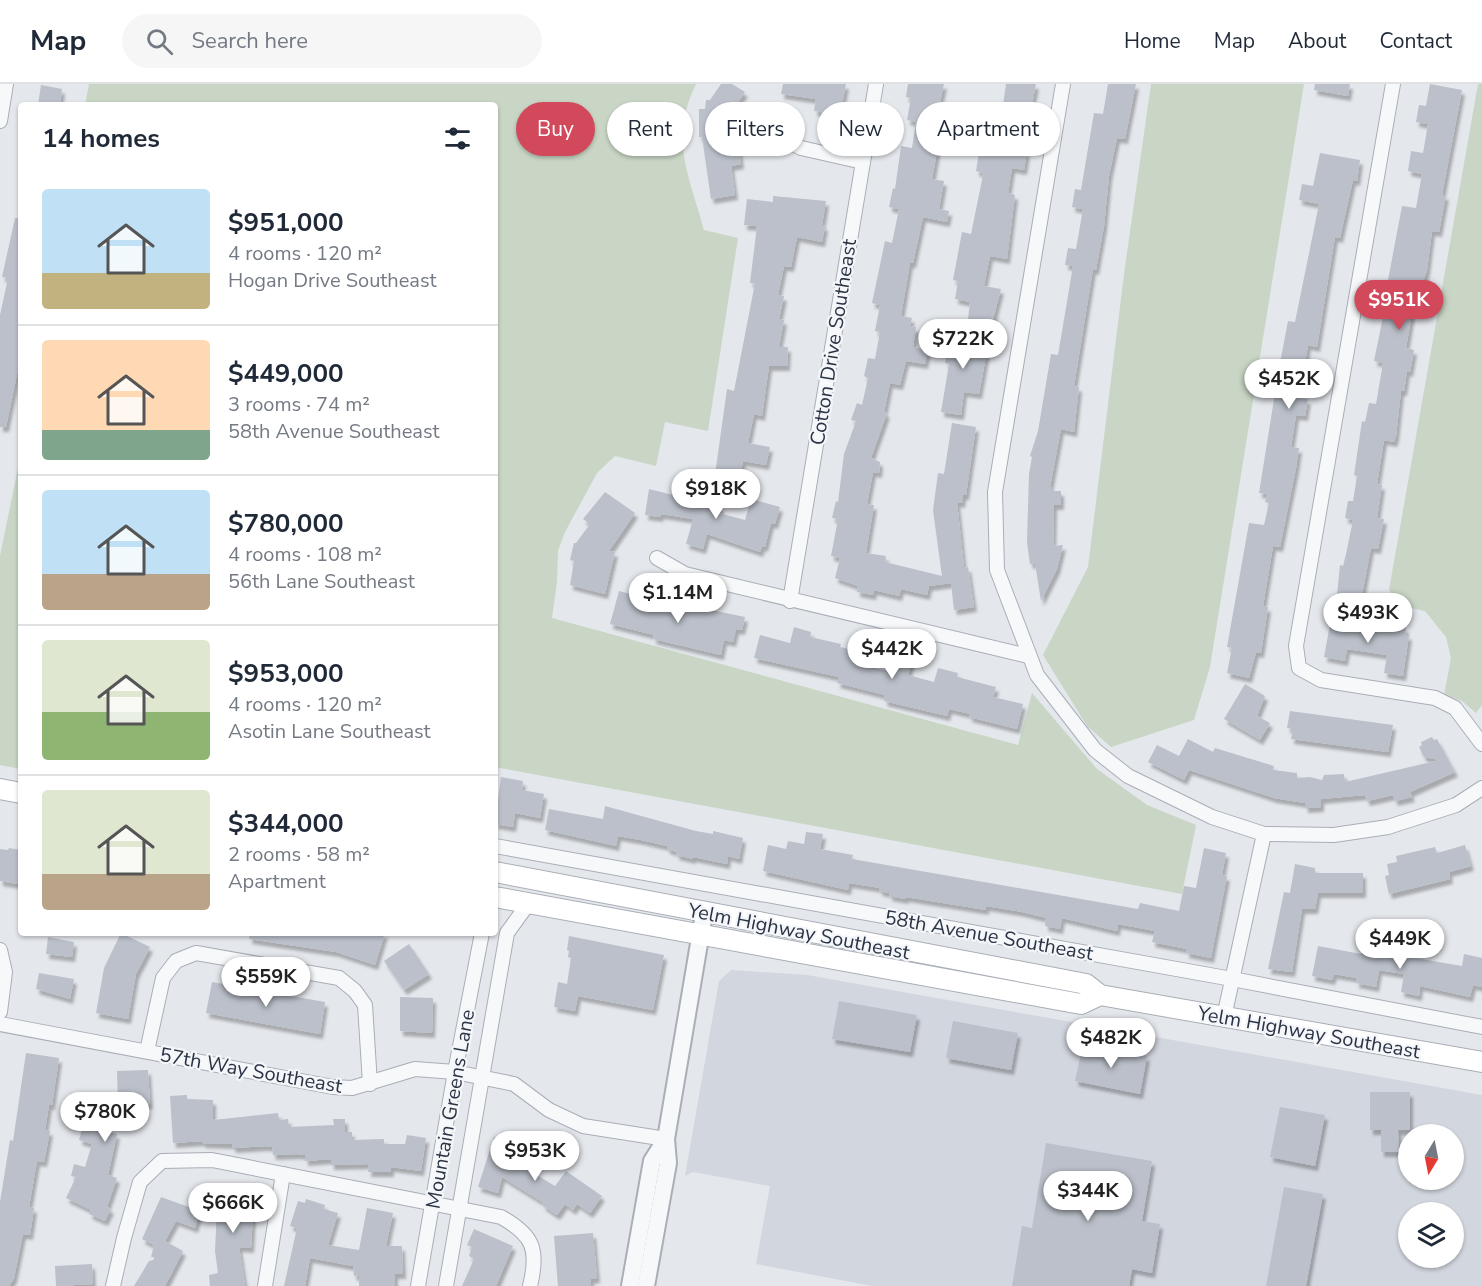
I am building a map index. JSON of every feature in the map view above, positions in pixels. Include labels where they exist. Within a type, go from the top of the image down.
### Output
[{"type":"main road","points":[[0,789],[18,792]]},
{"type":"main road","name":"Yelm Highway Southeast","points":[[498,873],[704,914],[1086,984],[1100,995],[1482,1062]]},
{"type":"main road","name":"Yelm Highway Southeast","points":[[498,898],[1081,1004],[1100,995]]},
{"type":"street","points":[[0,121],[6,84]]},
{"type":"street","name":"Cotton Drive Southeast","points":[[790,601],[876,84]]},
{"type":"street","points":[[1063,84],[995,492],[997,570],[1037,675],[1095,750],[1128,776],[1212,817],[1264,834],[1334,835],[1388,827],[1456,805],[1482,788]]},
{"type":"street","points":[[1394,84],[1296,646],[1299,668],[1321,680],[1435,698],[1455,708],[1482,744]]},
{"type":"street","points":[[805,149],[863,162]]},
{"type":"street","points":[[657,558],[685,574],[790,601],[1028,656]]},
{"type":"street","points":[[1224,1017],[1264,834]]},
{"type":"street","name":"58th Avenue Southeast","points":[[498,847],[1232,979],[1482,1027]]},
{"type":"street","name":"Mountain Greens Lane","points":[[446,1286],[507,933],[514,920],[528,904]]},
{"type":"street","points":[[646,1286],[668,1163],[666,1138],[704,914]]},
{"type":"street","name":"Mountain Greens Lane","points":[[418,1286],[481,936]]},
{"type":"street","points":[[0,950],[6,972],[0,1012]]},
{"type":"street","points":[[147,1051],[163,978],[176,961],[195,953],[339,978],[355,991],[365,1005],[370,1084]]},
{"type":"street","name":"57th Way Southeast","points":[[0,1024],[333,1087],[352,1088],[415,1070],[455,1072],[514,1084],[549,1110],[583,1126],[666,1138]]},
{"type":"street","points":[[630,1286],[652,1161],[666,1138]]},
{"type":"street","points":[[113,1286],[140,1182],[162,1161],[212,1160],[501,1217],[522,1228],[533,1247],[530,1286]]},
{"type":"street","points":[[265,1286],[283,1174]]},
{"type":"shaded area","points":[[731,970],[807,975],[1482,1095],[1482,1286],[872,1286],[756,1264],[770,1186],[693,1172],[685,1176],[719,981]]},
{"type":"green space","points":[[89,84],[696,84],[689,102],[607,102],[607,156],[684,156],[704,230],[738,238],[708,431],[665,422],[656,466],[615,456],[597,473],[565,532],[558,551],[552,618],[1018,745],[1032,693],[1097,769],[1147,805],[1196,825],[1182,894],[498,768],[498,102],[86,102]]},
{"type":"green space","points":[[1151,84],[1304,84],[1210,667],[1194,720],[1111,747],[1087,726],[1043,655],[1088,567],[1124,274]]},
{"type":"green space","points":[[1478,84],[1482,84],[1482,705],[1476,713],[1462,701],[1444,695],[1451,658],[1446,637],[1425,611],[1403,606],[1389,590]]},
{"type":"green space","points":[[18,468],[18,768],[0,765],[0,556]]},
{"type":"building","points":[[721,84],[732,84],[745,92],[738,102],[706,102],[710,100]]},
{"type":"building","points":[[783,84],[846,84],[843,102],[817,102],[817,111],[814,111],[816,99],[781,94]]},
{"type":"building","points":[[908,84],[944,84],[940,102],[916,102],[916,122],[907,120],[911,98],[906,97]]},
{"type":"building","points":[[1006,84],[1036,84],[1033,102],[1003,102]]},
{"type":"building","points":[[1108,84],[1136,84],[1125,139],[1117,138],[1109,176],[1104,226],[1096,270],[1093,269],[1074,386],[1079,387],[1074,432],[1061,429],[1050,487],[1052,491],[1061,491],[1061,505],[1054,505],[1053,546],[1063,545],[1057,569],[1041,601],[1035,563],[1030,564],[1027,542],[1029,474],[1032,457],[1030,456],[1038,431],[1051,354],[1058,355],[1073,266],[1065,265],[1068,248],[1076,249],[1083,209],[1072,207],[1075,189],[1081,190],[1094,113],[1103,114]]},
{"type":"building","points":[[1315,84],[1350,84],[1348,96],[1314,90]]},
{"type":"building","points":[[1430,84],[1462,90],[1442,195],[1446,195],[1439,232],[1432,231],[1427,270],[1422,285],[1417,284],[1406,348],[1414,350],[1410,372],[1407,371],[1404,391],[1401,391],[1396,436],[1394,442],[1384,440],[1377,484],[1382,485],[1377,518],[1384,519],[1378,549],[1371,548],[1361,600],[1337,595],[1340,565],[1343,566],[1353,520],[1345,518],[1348,501],[1353,501],[1357,476],[1354,475],[1362,421],[1365,422],[1369,403],[1376,404],[1383,363],[1374,361],[1383,317],[1389,318],[1395,281],[1388,280],[1402,206],[1416,208],[1422,174],[1408,171],[1411,151],[1423,153],[1428,124],[1416,122],[1419,105],[1426,106]]},
{"type":"building","points":[[41,85],[62,89],[60,102],[38,102]]},
{"type":"building","points":[[699,109],[705,109],[705,156],[740,156],[741,164],[731,166],[735,195],[711,199],[702,137],[699,137]]},
{"type":"building","points":[[916,122],[916,156],[936,156],[932,179],[944,181],[939,209],[949,211],[947,222],[923,217],[913,263],[910,263],[901,316],[912,318],[910,326],[916,327],[913,347],[928,350],[925,364],[906,361],[900,385],[890,383],[884,412],[887,413],[871,458],[880,462],[879,473],[873,472],[867,504],[874,505],[866,553],[886,556],[885,562],[942,576],[933,510],[938,473],[944,474],[952,423],[976,427],[966,495],[963,495],[962,503],[957,502],[964,568],[968,567],[974,607],[954,610],[951,583],[929,586],[927,595],[901,589],[899,596],[874,590],[873,595],[857,592],[858,586],[835,578],[840,558],[831,556],[838,519],[832,518],[836,501],[838,502],[844,454],[856,421],[851,420],[857,403],[862,405],[868,378],[864,376],[868,358],[875,359],[880,332],[875,331],[880,305],[872,303],[885,241],[892,243],[899,209],[889,207],[893,188],[895,189],[900,156],[904,156],[904,147],[912,148]]},
{"type":"building","points":[[1320,153],[1360,160],[1357,181],[1353,180],[1340,238],[1335,237],[1317,347],[1308,345],[1299,398],[1308,399],[1305,416],[1296,415],[1291,447],[1299,448],[1296,468],[1280,547],[1273,546],[1263,606],[1268,607],[1261,653],[1256,652],[1249,678],[1227,673],[1232,648],[1227,647],[1249,523],[1264,525],[1269,503],[1265,502],[1267,494],[1259,493],[1279,368],[1288,321],[1295,322],[1319,204],[1299,200],[1302,184],[1313,186]]},
{"type":"building","points":[[978,156],[1026,156],[1024,170],[1012,168],[1008,193],[1015,195],[1007,259],[990,256],[984,286],[1001,289],[992,323],[968,319],[970,302],[955,299],[958,281],[953,280],[962,232],[971,234],[983,173],[976,171]]},
{"type":"building","points":[[773,196],[826,201],[822,225],[825,226],[822,242],[797,237],[791,267],[784,266],[778,295],[784,296],[779,319],[784,320],[779,347],[788,347],[787,366],[769,366],[762,416],[754,414],[748,443],[770,447],[766,465],[743,461],[738,486],[714,482],[727,389],[734,391],[755,283],[750,283],[757,226],[744,225],[747,199],[773,202]]},
{"type":"building","points":[[15,218],[18,218],[18,374],[6,427],[0,427],[0,315],[8,278],[2,277]]},
{"type":"building","points":[[958,326],[976,329],[973,348],[987,351],[979,394],[964,392],[961,415],[941,412],[949,364],[945,363],[948,347],[951,348]]},
{"type":"building","points":[[649,489],[721,507],[719,513],[745,520],[751,499],[780,507],[775,524],[771,523],[765,547],[762,546],[760,552],[707,534],[703,549],[686,544],[693,519],[661,514],[660,517],[645,515]]},
{"type":"building","points":[[605,492],[635,513],[609,551],[615,552],[605,594],[570,585],[574,561],[570,560],[574,543],[590,524],[583,519]]},
{"type":"building","points":[[619,591],[638,596],[636,605],[658,611],[659,606],[685,612],[687,605],[745,617],[742,630],[736,629],[733,642],[724,640],[721,655],[653,639],[654,635],[610,624]]},
{"type":"building","points":[[1331,619],[1392,632],[1393,626],[1406,628],[1405,635],[1409,635],[1403,676],[1384,673],[1387,655],[1347,649],[1345,661],[1324,657]]},
{"type":"building","points":[[794,627],[811,632],[810,637],[841,644],[840,647],[861,652],[858,664],[892,672],[896,657],[912,661],[908,675],[934,682],[938,668],[958,673],[957,677],[996,687],[993,697],[1023,704],[1017,729],[969,717],[970,714],[949,709],[947,716],[884,701],[885,695],[837,683],[839,677],[754,658],[760,635],[790,643]]},
{"type":"building","points":[[1245,684],[1265,696],[1257,716],[1270,723],[1260,740],[1224,719]]},
{"type":"building","points":[[1290,711],[1393,725],[1388,752],[1291,739],[1293,729],[1287,728]]},
{"type":"building","points":[[1432,737],[1434,740],[1437,739],[1455,772],[1410,792],[1412,797],[1395,801],[1393,795],[1367,801],[1365,795],[1321,799],[1321,807],[1305,808],[1305,803],[1274,798],[1189,770],[1184,780],[1148,762],[1157,745],[1179,756],[1188,739],[1213,752],[1215,748],[1274,766],[1273,770],[1297,773],[1297,778],[1310,777],[1322,780],[1324,775],[1344,774],[1345,782],[1440,760],[1424,757],[1419,747],[1422,745],[1421,742]]},
{"type":"building","points":[[501,777],[523,781],[522,790],[544,794],[540,818],[515,813],[513,827],[498,824]]},
{"type":"building","points":[[605,806],[696,831],[713,834],[713,831],[743,838],[739,859],[728,856],[727,864],[693,857],[693,859],[676,855],[677,852],[667,849],[667,846],[641,840],[618,836],[616,846],[545,830],[549,809],[603,819]]},
{"type":"building","points":[[806,832],[823,834],[820,849],[853,855],[852,859],[1138,909],[1140,903],[1179,911],[1184,886],[1196,888],[1204,848],[1226,853],[1222,875],[1227,876],[1211,958],[1186,953],[1187,949],[1152,942],[1155,931],[1118,924],[1117,931],[1062,918],[1060,929],[1045,926],[1046,918],[1022,912],[986,906],[986,910],[906,897],[905,899],[889,896],[890,893],[879,891],[880,888],[849,883],[848,890],[763,871],[768,845],[786,849],[788,841],[804,844]]},
{"type":"building","points":[[1465,845],[1471,866],[1449,872],[1450,879],[1389,894],[1385,876],[1389,875],[1387,864],[1397,862],[1396,856],[1435,847],[1437,853]]},
{"type":"building","points":[[9,848],[18,850],[18,884],[0,881],[0,849],[8,850]]},
{"type":"building","points":[[1295,864],[1315,868],[1315,873],[1363,873],[1363,893],[1318,893],[1315,909],[1302,909],[1292,972],[1268,969],[1284,892],[1290,893]]},
{"type":"building","points":[[120,936],[127,936],[150,947],[136,974],[128,1019],[96,1013],[104,968]]},
{"type":"building","points":[[250,936],[384,936],[375,965],[336,952],[249,939]]},
{"type":"building","points":[[569,936],[664,955],[653,1010],[578,996],[575,1011],[554,1007],[558,982],[567,984],[571,958],[568,957],[569,951],[567,950]]},
{"type":"building","points":[[48,937],[74,942],[72,957],[46,954]]},
{"type":"building","points":[[409,944],[429,974],[404,990],[384,961]]},
{"type":"building","points":[[1318,946],[1361,954],[1362,950],[1379,953],[1380,946],[1393,949],[1392,954],[1462,966],[1464,954],[1482,958],[1482,987],[1473,985],[1470,997],[1420,986],[1419,996],[1401,992],[1404,974],[1379,970],[1376,987],[1356,983],[1357,978],[1334,974],[1332,980],[1312,976]]},
{"type":"building","points":[[39,973],[74,979],[70,999],[36,989]]},
{"type":"building","points":[[212,982],[325,1002],[320,1034],[206,1013]]},
{"type":"building","points":[[400,997],[433,998],[432,1033],[400,1031]]},
{"type":"building","points":[[839,1001],[917,1015],[910,1052],[832,1039]]},
{"type":"building","points":[[953,1021],[1018,1033],[1011,1070],[946,1058]]},
{"type":"building","points":[[1083,1044],[1147,1056],[1140,1094],[1075,1081]]},
{"type":"building","points":[[26,1053],[59,1058],[52,1105],[49,1105],[45,1130],[50,1131],[44,1162],[37,1161],[29,1207],[34,1208],[30,1235],[23,1234],[14,1278],[9,1286],[0,1286],[0,1202],[10,1140],[13,1141]]},
{"type":"building","points":[[148,1070],[150,1104],[138,1105],[138,1111],[109,1112],[104,1131],[117,1134],[108,1175],[117,1178],[107,1207],[111,1209],[105,1221],[89,1214],[91,1210],[66,1198],[76,1177],[71,1176],[74,1164],[85,1167],[92,1144],[79,1140],[91,1096],[118,1104],[117,1071]]},
{"type":"building","points":[[1370,1092],[1410,1092],[1410,1124],[1398,1124],[1398,1152],[1381,1152],[1381,1130],[1370,1130]]},
{"type":"building","points":[[187,1095],[187,1099],[213,1100],[213,1120],[278,1113],[279,1120],[288,1119],[289,1127],[334,1125],[333,1119],[345,1119],[345,1132],[352,1132],[352,1140],[384,1139],[384,1144],[405,1144],[407,1135],[426,1138],[421,1171],[391,1167],[391,1172],[368,1172],[369,1164],[331,1165],[331,1159],[305,1161],[305,1155],[273,1155],[272,1147],[266,1146],[233,1148],[232,1144],[202,1143],[202,1141],[173,1143],[170,1096]]},
{"type":"building","points":[[1280,1107],[1325,1115],[1315,1166],[1270,1157]]},
{"type":"building","points":[[494,1137],[513,1143],[508,1158],[555,1186],[566,1171],[602,1196],[590,1213],[577,1204],[573,1210],[565,1204],[557,1215],[542,1205],[544,1203],[502,1177],[498,1193],[478,1187]]},
{"type":"building","points":[[1046,1143],[1152,1161],[1142,1221],[1160,1224],[1152,1273],[1132,1269],[1129,1286],[1012,1286],[1022,1226],[1032,1228]]},
{"type":"building","points":[[1284,1187],[1323,1194],[1306,1286],[1266,1286]]},
{"type":"building","points":[[218,1188],[258,1191],[256,1214],[253,1214],[251,1248],[239,1247],[245,1286],[210,1286],[209,1275],[218,1273],[215,1251]]},
{"type":"building","points":[[161,1197],[200,1211],[195,1228],[176,1221],[165,1241],[183,1251],[165,1286],[134,1286],[149,1261],[154,1260],[154,1257],[151,1257],[154,1245],[142,1239]]},
{"type":"building","points":[[306,1199],[325,1205],[324,1209],[338,1213],[328,1245],[359,1250],[367,1208],[393,1213],[386,1246],[402,1246],[403,1274],[395,1274],[395,1286],[359,1286],[359,1275],[354,1276],[353,1266],[310,1258],[305,1286],[284,1286],[297,1228],[290,1226],[298,1201],[305,1203]]},
{"type":"building","points":[[474,1229],[513,1246],[496,1286],[462,1286],[474,1259],[469,1256],[472,1247],[467,1245]]},
{"type":"building","points":[[593,1233],[597,1278],[591,1279],[591,1286],[558,1286],[554,1236]]},
{"type":"building","points":[[92,1264],[93,1284],[56,1286],[55,1266]]}]
